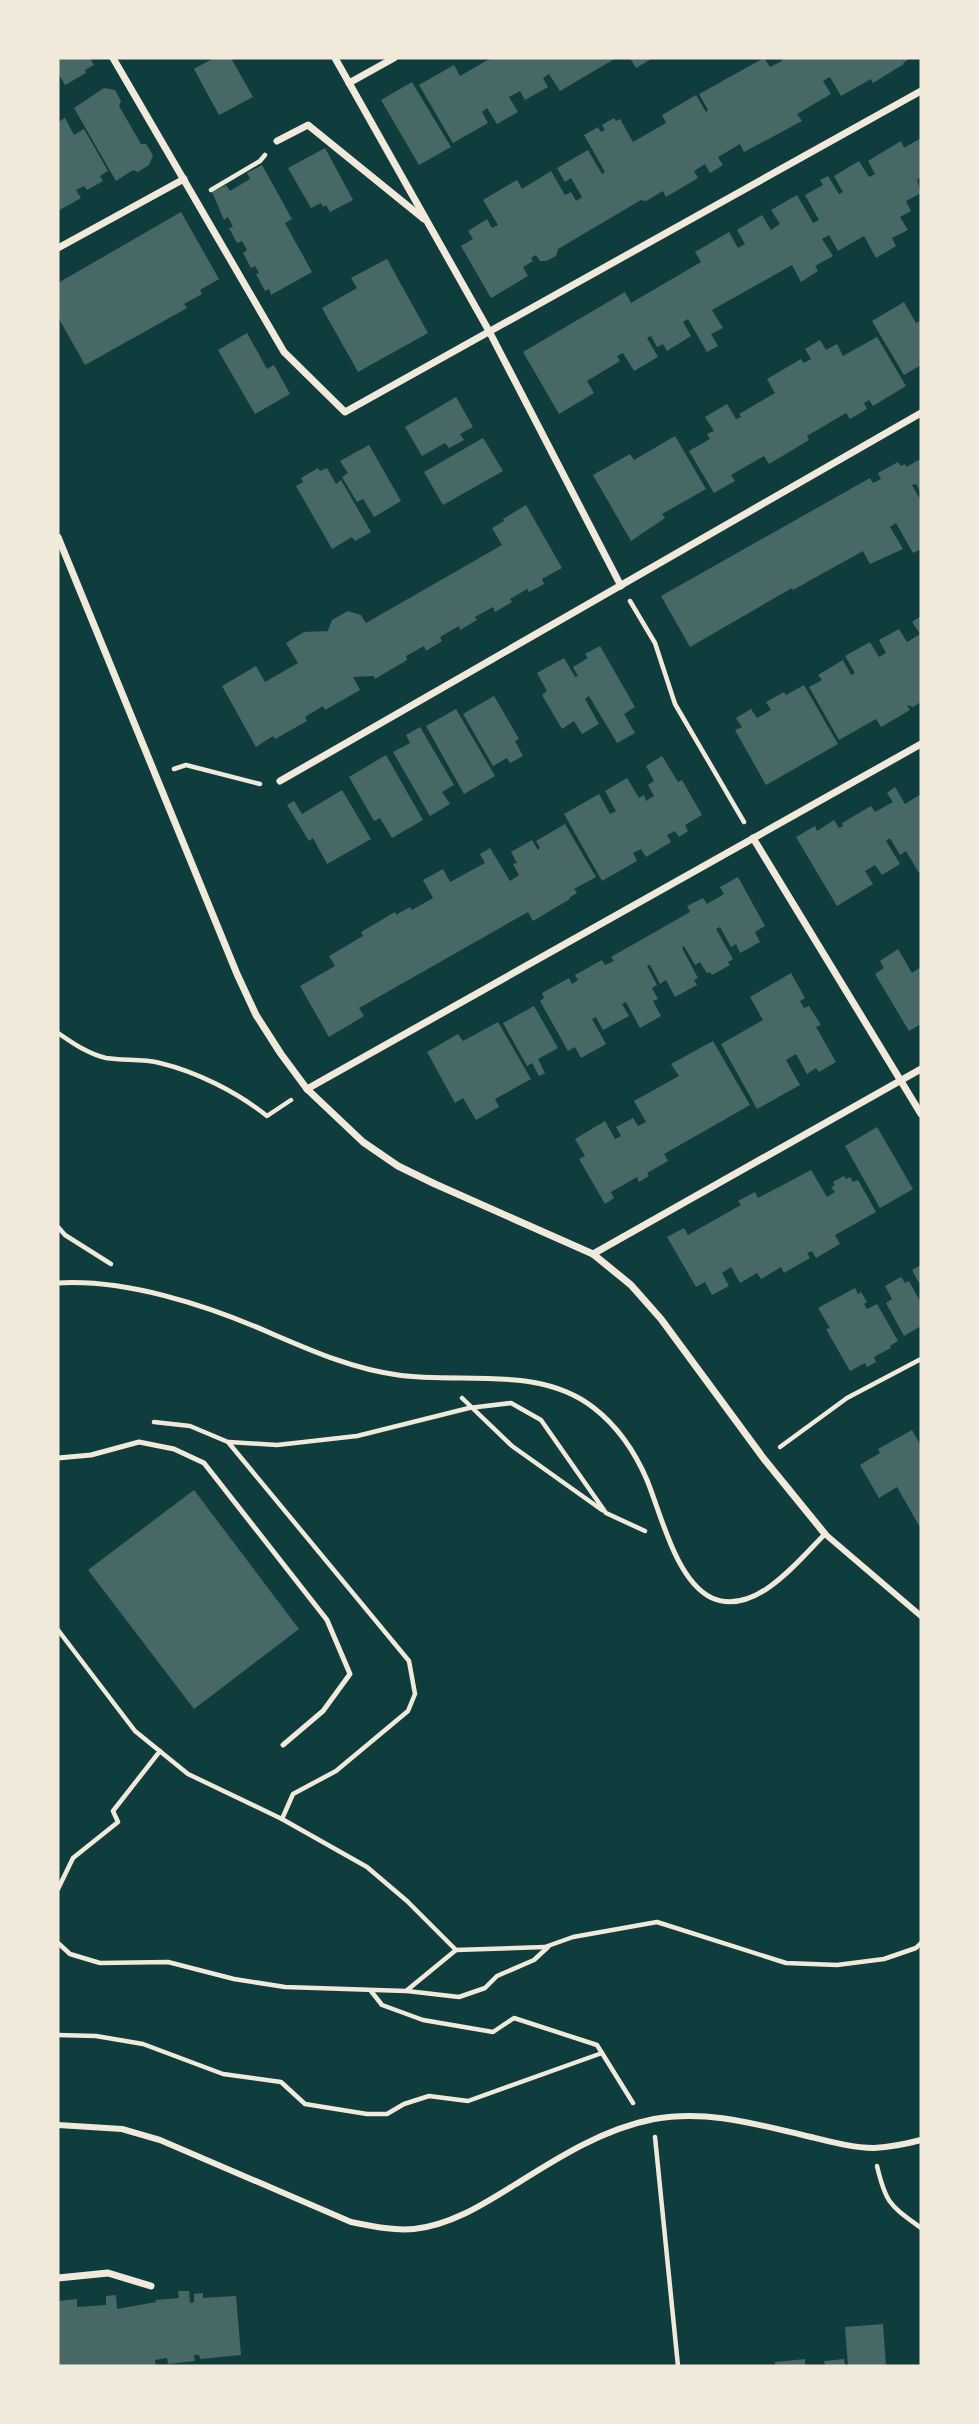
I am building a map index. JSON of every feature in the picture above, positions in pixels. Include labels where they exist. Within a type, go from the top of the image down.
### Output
[{"type":"street","points":[[113,58],[197,198],[284,352],[345,412],[921,91]]},
{"type":"street","points":[[335,58],[489,331],[621,586]]},
{"type":"street","points":[[349,83],[394,58]]},
{"type":"street","points":[[277,141],[308,125],[427,221]]},
{"type":"street","points":[[58,248],[184,179]]},
{"type":"street","points":[[280,781],[921,413]]},
{"type":"street","points":[[58,537],[237,975],[256,1015],[307,1089],[363,1142],[398,1166],[593,1254],[631,1285],[661,1319],[764,1459],[825,1534],[921,1616]]},
{"type":"street","points":[[307,1089],[921,744]]},
{"type":"street","points":[[753,838],[921,1114]]},
{"type":"street","points":[[593,1254],[921,1069]]},
{"type":"street","points":[[58,2125],[122,2129],[160,2140],[351,2222],[414,2229],[450,2220],[483,2204],[567,2153],[623,2127],[653,2119],[684,2114],[716,2116],[873,2148],[921,2140]]},
{"type":"street","points":[[58,2278],[108,2273],[151,2286]]},
{"type":"lane","points":[[58,1283],[76,1282],[141,1291],[197,1304],[311,1351],[366,1370],[401,1376],[483,1378],[558,1388],[594,1407],[631,1448],[680,1561],[699,1590],[712,1598],[729,1603],[746,1600],[761,1592],[782,1577],[825,1534]]},
{"type":"lane","points":[[58,1458],[91,1455],[139,1442],[174,1449],[204,1463],[327,1620],[350,1674],[323,1711],[283,1745]]},
{"type":"path","points":[[197,198],[260,161],[277,141]]},
{"type":"path","points":[[621,586],[654,643],[675,704],[753,838]]},
{"type":"path","points":[[156,775],[186,765],[270,787],[280,781]]},
{"type":"path","points":[[58,1033],[100,1056],[137,1058],[178,1067],[226,1090],[267,1116],[282,1106]]},
{"type":"path","points":[[58,1227],[90,1252],[125,1271],[141,1291]]},
{"type":"path","points":[[764,1459],[847,1398],[921,1359]]},
{"type":"path","points":[[442,1378],[512,1446],[606,1513],[672,1544]]},
{"type":"path","points":[[228,1442],[277,1445],[357,1436],[472,1408],[511,1403],[541,1420],[606,1513]]},
{"type":"path","points":[[58,1630],[135,1731],[188,1774],[292,1825],[366,1867],[407,1900],[457,1950]]},
{"type":"path","points":[[58,1889],[72,1858],[118,1822],[113,1811],[160,1751]]},
{"type":"path","points":[[406,1991],[457,1950],[545,1947],[573,1937],[657,1922],[786,1963],[837,1965],[884,1959],[916,1948],[921,1943]]},
{"type":"path","points":[[58,1943],[69,1954],[100,1963],[168,1962],[234,1979],[285,1987],[406,1991],[459,1997],[485,1988],[497,1976],[534,1960],[551,1945]]},
{"type":"path","points":[[371,1991],[382,2005],[423,2020],[493,2032],[514,2018],[597,2045],[629,2099]]},
{"type":"path","points":[[58,2035],[96,2036],[143,2044],[223,2074],[281,2082],[305,2104],[367,2114],[387,2114],[404,2104],[429,2096],[468,2101],[602,2053]]},
{"type":"path","points":[[653,2119],[678,2366]]},
{"type":"path","points":[[873,2148],[884,2194],[896,2209],[921,2228]]},
{"type":"building","points":[[58,58],[90,58],[94,65],[65,85],[58,73]]},
{"type":"building","points":[[214,58],[231,58],[253,97],[219,115],[194,69]]},
{"type":"building","points":[[491,58],[616,58],[560,91],[549,74],[543,78],[548,87],[525,100],[520,91],[509,97],[518,112],[497,124],[487,108],[482,112],[488,123],[453,143],[419,85],[454,65],[460,76]]},
{"type":"building","points":[[630,58],[653,58],[636,68]]},
{"type":"building","points":[[764,58],[770,67],[782,61],[781,58],[911,58],[873,83],[871,79],[841,96],[830,77],[823,81],[831,94],[797,114],[802,121],[744,152],[740,144],[718,157],[723,165],[710,173],[705,164],[694,171],[698,178],[666,197],[663,191],[646,201],[641,200],[558,249],[556,256],[540,261],[536,255],[531,258],[533,261],[523,267],[528,276],[491,298],[461,246],[473,239],[468,231],[487,219],[492,228],[498,225],[483,200],[517,180],[522,189],[551,171],[565,195],[571,192],[576,201],[582,197],[571,178],[565,182],[557,168],[588,150],[602,174],[605,172],[584,135],[598,127],[601,132],[605,130],[602,125],[614,118],[616,121],[620,119],[633,142],[666,123],[662,115],[696,95],[706,112],[708,110],[699,94]]},
{"type":"building","points":[[412,82],[451,147],[419,165],[381,100]]},
{"type":"building","points":[[104,88],[115,90],[121,101],[119,106],[141,144],[146,144],[153,155],[149,165],[138,172],[133,170],[116,181],[74,108]]},
{"type":"building","points":[[65,118],[74,135],[84,129],[108,171],[100,176],[103,181],[87,190],[84,186],[76,190],[81,198],[58,211],[58,122]]},
{"type":"building","points":[[921,138],[921,177],[917,180],[921,193],[906,201],[911,211],[900,217],[908,230],[892,238],[896,246],[876,258],[864,236],[838,251],[829,235],[822,239],[833,256],[815,266],[818,271],[801,282],[792,265],[712,310],[723,328],[711,334],[718,346],[707,352],[688,319],[683,322],[691,336],[667,351],[663,344],[657,347],[651,336],[647,338],[658,357],[634,371],[623,353],[617,356],[620,361],[587,381],[594,393],[559,414],[523,352],[625,292],[631,303],[701,262],[695,252],[729,232],[738,248],[745,244],[737,230],[762,215],[771,230],[780,224],[771,210],[797,195],[813,223],[819,220],[805,195],[823,185],[820,180],[828,176],[839,194],[843,192],[834,176],[859,161],[869,177],[875,174],[868,161],[901,141],[904,148]]},
{"type":"building","points":[[325,148],[353,200],[330,212],[326,205],[323,207],[321,203],[311,208],[288,168]]},
{"type":"building","points":[[262,165],[292,219],[285,223],[312,272],[271,295],[269,289],[265,291],[255,266],[251,268],[243,253],[247,250],[242,241],[237,243],[229,228],[233,227],[228,217],[224,220],[212,192],[226,185],[230,191],[250,179],[247,173]]},
{"type":"building","points":[[181,212],[219,279],[200,290],[202,294],[184,304],[187,308],[85,365],[58,317],[58,283]]},
{"type":"building","points":[[387,259],[428,333],[358,372],[322,308],[357,288],[351,278]]},
{"type":"building","points":[[904,302],[916,323],[921,320],[921,365],[904,375],[872,321]]},
{"type":"building","points":[[247,333],[267,369],[274,365],[290,394],[255,414],[218,350]]},
{"type":"building","points":[[877,337],[906,386],[873,406],[869,400],[864,403],[867,409],[850,419],[846,413],[807,436],[809,440],[769,464],[764,456],[731,475],[735,481],[714,493],[689,451],[710,439],[707,434],[714,431],[705,417],[727,404],[736,419],[741,417],[739,414],[775,393],[767,379],[801,359],[804,363],[811,359],[805,349],[820,340],[826,350],[837,344],[843,356]]},
{"type":"building","points":[[456,397],[473,427],[460,434],[464,440],[449,448],[445,443],[422,456],[405,427]]},
{"type":"building","points":[[675,436],[706,489],[662,514],[665,518],[631,541],[593,475],[630,454],[634,460]]},
{"type":"building","points":[[483,438],[503,471],[443,505],[424,472]]},
{"type":"building","points":[[369,445],[401,501],[374,517],[363,499],[357,502],[342,477],[348,473],[340,461]]},
{"type":"building","points":[[921,459],[921,493],[916,484],[912,485],[921,501],[921,549],[913,553],[896,523],[890,527],[903,549],[870,564],[863,551],[690,647],[661,596],[870,478],[873,483],[881,479],[878,473],[898,462],[906,467]]},
{"type":"building","points":[[318,468],[320,471],[327,468],[336,484],[341,480],[371,532],[355,541],[352,537],[332,549],[296,486],[303,482],[301,478]]},
{"type":"building","points":[[526,505],[562,568],[542,579],[544,584],[529,592],[527,589],[495,612],[493,607],[475,617],[477,620],[440,637],[442,641],[426,651],[424,646],[406,656],[407,660],[375,679],[374,676],[353,677],[360,690],[325,710],[323,706],[305,717],[307,721],[256,747],[222,686],[256,666],[265,682],[298,663],[286,643],[304,632],[327,633],[332,620],[348,611],[361,615],[366,623],[502,545],[492,528]]},
{"type":"building","points":[[921,616],[921,702],[913,707],[907,705],[910,710],[881,727],[876,719],[839,740],[809,687],[822,680],[818,675],[843,660],[851,675],[855,673],[845,656],[870,642],[879,657],[886,653],[879,640],[899,629],[907,642],[920,634],[912,622]]},
{"type":"building","points":[[600,646],[635,707],[624,714],[635,733],[617,743],[589,696],[585,699],[599,724],[582,734],[574,721],[562,729],[542,695],[547,691],[537,673],[564,658],[575,677],[578,676],[573,667],[588,658],[585,654]]},
{"type":"building","points":[[804,685],[838,744],[766,785],[735,730],[742,727],[736,718],[751,709],[757,718],[771,710],[766,702]]},
{"type":"building","points":[[494,696],[519,739],[515,741],[523,756],[510,763],[507,758],[493,766],[463,714]]},
{"type":"building","points":[[456,709],[495,776],[464,794],[426,726]]},
{"type":"building","points":[[420,727],[454,785],[442,792],[450,804],[430,816],[393,752],[410,743],[406,735]]},
{"type":"building","points":[[386,755],[423,820],[392,838],[380,818],[374,821],[349,777]]},
{"type":"building","points":[[662,756],[678,782],[682,780],[702,815],[685,825],[688,831],[679,837],[675,831],[667,835],[671,842],[646,857],[641,849],[633,853],[637,861],[602,881],[564,814],[599,794],[610,814],[616,811],[605,791],[627,778],[639,798],[644,795],[646,801],[654,796],[648,785],[654,781],[646,766]]},
{"type":"building","points":[[895,787],[905,804],[921,794],[921,871],[919,873],[906,851],[900,855],[890,838],[886,841],[900,864],[882,875],[875,865],[865,871],[873,884],[837,906],[796,837],[815,826],[817,831],[834,820],[839,828],[843,826],[842,823],[871,806],[875,812],[893,802],[887,793]]},
{"type":"building","points":[[342,790],[371,839],[327,864],[313,838],[309,841],[287,805],[294,801],[302,814]]},
{"type":"building","points":[[565,824],[596,877],[574,889],[577,893],[570,899],[533,921],[528,912],[359,1008],[364,1016],[329,1037],[300,986],[335,966],[329,956],[363,936],[361,932],[395,912],[396,915],[410,907],[412,910],[433,898],[423,880],[443,869],[450,882],[485,863],[480,854],[490,848],[510,881],[519,875],[511,852],[532,840],[538,850],[540,848],[536,841]]},
{"type":"building","points":[[738,877],[765,926],[755,932],[760,942],[740,953],[736,944],[731,947],[720,927],[716,929],[733,959],[728,962],[730,965],[712,975],[707,973],[700,962],[695,965],[684,946],[682,948],[698,978],[694,980],[697,985],[675,997],[666,980],[660,984],[650,965],[647,966],[657,985],[652,988],[658,999],[653,1001],[661,1016],[640,1028],[626,1002],[622,1004],[629,1016],[603,1030],[596,1017],[592,1019],[606,1044],[581,1058],[575,1047],[568,1051],[540,1001],[544,998],[542,993],[569,978],[572,984],[578,980],[575,975],[602,960],[605,965],[614,961],[611,957],[690,912],[687,906],[703,898],[707,904],[724,894],[720,887]]},
{"type":"building","points":[[898,949],[912,973],[921,967],[921,1024],[909,1031],[875,974],[884,968],[880,961]]},
{"type":"building","points":[[791,973],[805,998],[800,1001],[804,1008],[809,1006],[821,1025],[816,1027],[836,1062],[819,1072],[816,1068],[807,1074],[796,1054],[786,1060],[800,1085],[757,1109],[721,1044],[763,1020],[750,997]]},
{"type":"building","points":[[534,1006],[558,1048],[538,1059],[545,1073],[539,1076],[532,1063],[527,1066],[503,1023]]},
{"type":"building","points":[[498,1022],[531,1079],[495,1099],[499,1107],[476,1120],[463,1098],[455,1103],[427,1052],[458,1034],[463,1041]]},
{"type":"building","points":[[713,1041],[750,1105],[664,1154],[668,1161],[647,1173],[649,1176],[639,1182],[637,1177],[611,1192],[614,1198],[605,1204],[579,1159],[585,1156],[575,1139],[605,1121],[615,1139],[621,1136],[616,1127],[633,1118],[638,1126],[646,1122],[634,1101],[679,1076],[671,1064]]},
{"type":"building","points":[[877,1127],[913,1189],[880,1208],[845,1146]]},
{"type":"building","points":[[811,1170],[827,1197],[835,1192],[831,1187],[835,1185],[833,1182],[844,1176],[846,1179],[850,1177],[853,1182],[858,1180],[876,1212],[835,1235],[840,1244],[816,1258],[812,1251],[807,1253],[810,1258],[784,1273],[781,1267],[761,1279],[757,1273],[740,1283],[731,1267],[722,1273],[729,1286],[712,1295],[705,1282],[696,1287],[667,1237],[684,1228],[688,1235],[741,1205],[738,1201],[755,1192],[758,1198]]},
{"type":"building","points":[[921,1265],[921,1281],[919,1283],[912,1270]]},
{"type":"building","points":[[901,1277],[905,1283],[909,1281],[921,1303],[921,1326],[904,1336],[886,1303],[892,1299],[885,1286]]},
{"type":"building","points":[[855,1288],[867,1302],[864,1304],[867,1309],[877,1304],[898,1341],[874,1357],[876,1362],[867,1367],[865,1363],[850,1371],[826,1329],[830,1328],[818,1308]]},
{"type":"building","points":[[912,1430],[921,1446],[921,1529],[897,1487],[879,1498],[860,1465],[880,1453],[878,1449]]},
{"type":"building","points":[[194,1490],[299,1629],[194,1709],[88,1570]]},
{"type":"building","points":[[178,2291],[189,2291],[190,2303],[194,2302],[194,2294],[203,2293],[203,2298],[236,2296],[241,2355],[200,2359],[199,2355],[194,2355],[195,2361],[168,2364],[167,2358],[155,2360],[156,2366],[58,2366],[58,2301],[77,2299],[77,2307],[106,2305],[106,2296],[116,2295],[117,2309],[156,2302],[155,2300],[179,2298]]},
{"type":"building","points":[[883,2324],[886,2366],[848,2366],[845,2327]]},
{"type":"building","points":[[805,2359],[805,2366],[775,2366],[775,2362]]},
{"type":"building","points":[[844,2359],[845,2366],[825,2366],[824,2361]]}]
